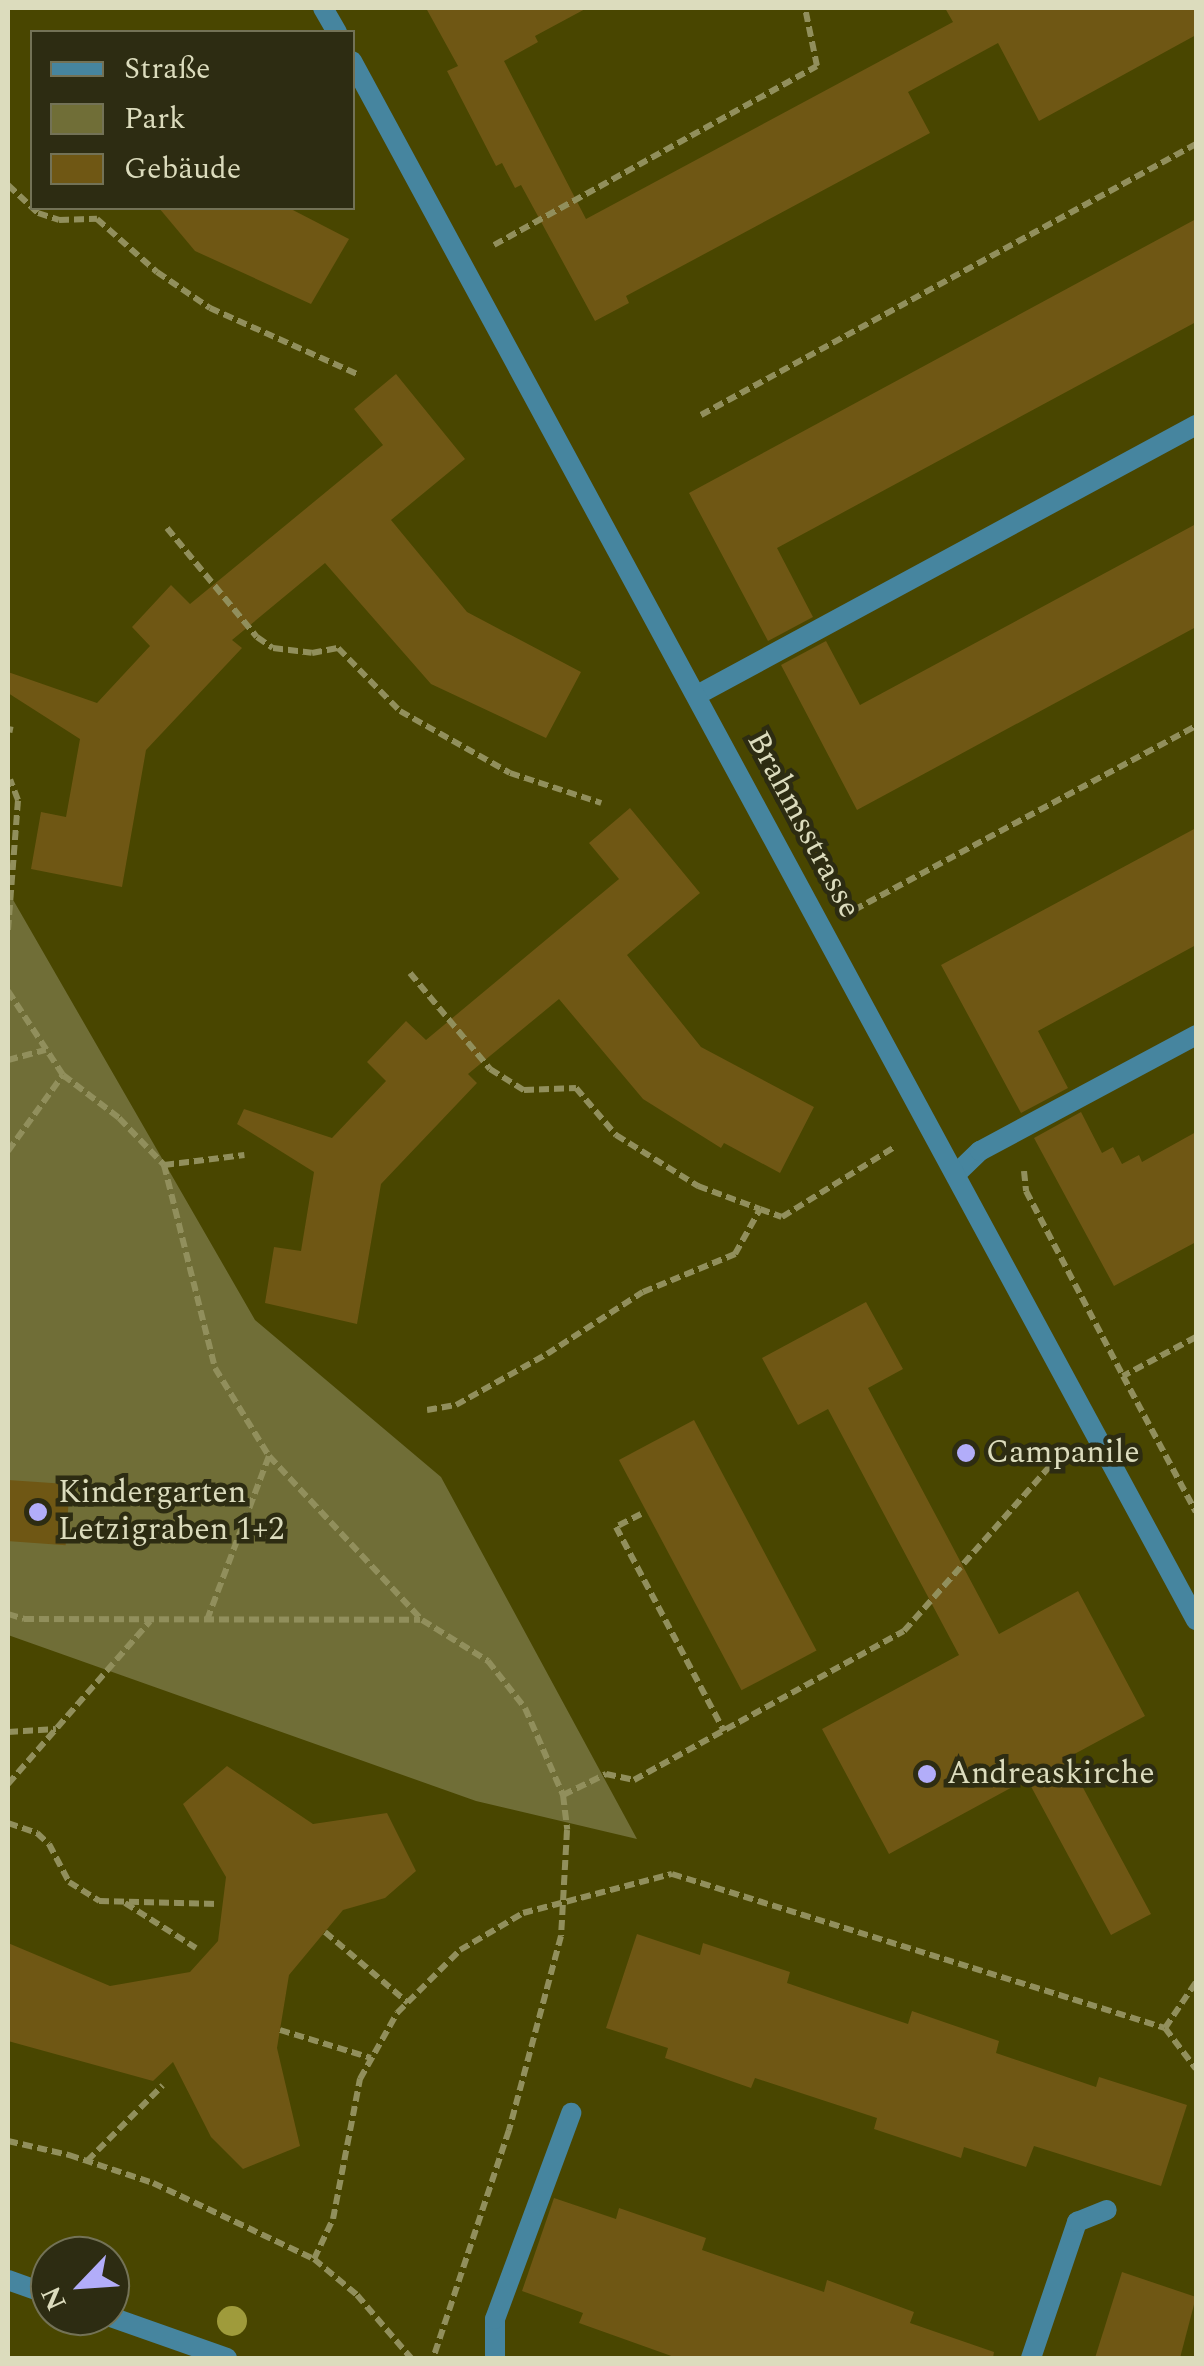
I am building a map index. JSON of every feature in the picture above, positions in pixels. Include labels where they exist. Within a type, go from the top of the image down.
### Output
[{"type":"street","points":[[323,8],[336,30]]},
{"type":"street","name":"Brahmsstrasse","points":[[355,66],[699,694],[1196,1620]]},
{"type":"street","points":[[699,694],[1196,425]]},
{"type":"street","points":[[957,1173],[980,1151],[1196,1035]]},
{"type":"street","points":[[495,2358],[495,2318],[571,2113]]},
{"type":"street","points":[[1031,2358],[1077,2222],[1107,2210]]},
{"type":"street","points":[[130,2324],[228,2358]]},
{"type":"path","points":[[494,245],[816,66],[805,8]]},
{"type":"path","points":[[701,415],[1196,144]]},
{"type":"path","points":[[8,185],[30,203]]},
{"type":"path","points":[[39,210],[48,217],[97,219],[158,272],[210,308],[360,374]]},
{"type":"path","points":[[167,528],[257,637],[274,648],[312,653],[338,648],[400,711],[510,773],[601,803]]},
{"type":"path","points":[[852,911],[1196,726]]},
{"type":"path","points":[[8,930],[18,800],[10,779]]},
{"type":"path","points":[[410,973],[490,1068],[524,1090],[576,1088],[616,1136],[698,1186],[782,1217],[901,1143]]},
{"type":"path","points":[[8,991],[63,1075],[119,1118],[164,1166],[215,1368],[269,1456],[422,1620],[488,1660],[525,1708],[563,1794],[566,1904],[508,2130],[433,2358]]},
{"type":"path","points":[[8,1060],[46,1050]]},
{"type":"path","points":[[8,1151],[63,1075]]},
{"type":"path","points":[[1020,1130],[1026,1190],[1196,1512]]},
{"type":"path","points":[[164,1166],[244,1155]]},
{"type":"path","points":[[427,1410],[456,1405],[547,1354],[643,1292],[735,1254],[760,1209]]},
{"type":"path","points":[[1123,1376],[1196,1337]]},
{"type":"path","points":[[207,1620],[269,1456]]},
{"type":"path","points":[[563,1794],[606,1774],[634,1780],[904,1632],[1052,1464]]},
{"type":"path","points":[[641,1514],[616,1528],[724,1731]]},
{"type":"path","points":[[8,1614],[24,1619],[422,1620]]},
{"type":"path","points":[[8,1784],[150,1620]]},
{"type":"path","points":[[8,1732],[57,1729]]},
{"type":"path","points":[[8,1823],[37,1832],[49,1844],[69,1882],[99,1902],[218,1904]]},
{"type":"path","points":[[314,2259],[333,2219],[360,2078],[408,2003],[460,1950],[522,1913],[672,1874],[1165,2028],[1196,2069]]},
{"type":"path","points":[[124,1902],[196,1948]]},
{"type":"path","points":[[325,1932],[408,2003]]},
{"type":"path","points":[[1165,2028],[1196,1982]]},
{"type":"path","points":[[280,2030],[372,2058]]},
{"type":"path","points":[[87,2161],[163,2085]]},
{"type":"path","points":[[8,2142],[87,2161],[153,2183],[314,2259],[357,2295],[412,2358]]},
{"type":"green space","points":[[8,891],[255,1320],[441,1477],[637,1839],[476,1801],[8,1635]]},
{"type":"building","points":[[426,8],[587,8],[535,36],[538,42],[504,61],[586,219],[953,22],[945,8],[1196,8],[1196,35],[1039,121],[998,43],[908,92],[930,133],[626,296],[629,303],[595,321],[521,185],[515,188],[502,163],[496,166],[447,71],[458,66]]},
{"type":"building","points":[[161,210],[293,210],[349,239],[311,304],[195,251]]},
{"type":"building","points":[[1196,219],[1196,322],[777,548],[813,617],[768,641],[689,493]]},
{"type":"building","points":[[396,374],[465,459],[391,520],[467,612],[581,672],[546,738],[431,684],[325,563],[232,640],[242,648],[146,750],[122,887],[31,869],[41,812],[66,817],[80,739],[8,693],[8,672],[97,703],[150,646],[132,627],[171,585],[190,604],[383,445],[354,409]]},
{"type":"building","points":[[1196,524],[1196,627],[857,810],[781,665],[826,641],[860,705]]},
{"type":"building","points":[[630,808],[700,893],[627,955],[701,1047],[814,1107],[780,1173],[724,1143],[721,1148],[643,1099],[559,999],[468,1074],[477,1083],[381,1184],[357,1324],[265,1303],[274,1247],[301,1251],[314,1172],[237,1124],[244,1109],[332,1138],[386,1081],[367,1062],[406,1021],[426,1040],[619,879],[589,843]]},
{"type":"building","points":[[1196,828],[1196,945],[1038,1031],[1068,1088],[1021,1113],[941,965]]},
{"type":"building","points":[[1081,1112],[1102,1153],[1113,1147],[1122,1164],[1139,1155],[1142,1162],[1196,1132],[1196,1242],[1114,1286],[1034,1138]]},
{"type":"building","name":"Andreaskirche","points":[[866,1302],[903,1369],[868,1388],[999,1634],[1078,1591],[1145,1716],[1067,1758],[1151,1914],[1111,1935],[1027,1779],[889,1854],[822,1729],[959,1655],[828,1409],[798,1425],[762,1358]]},
{"type":"building","points":[[694,1420],[817,1650],[741,1690],[619,1460]]},
{"type":"building","name":"Kindergarten Letzigraben 1+2","points":[[8,1480],[70,1484],[66,1545],[8,1541]]},
{"type":"building","points":[[227,1766],[313,1824],[387,1813],[416,1871],[385,1898],[343,1910],[289,1975],[277,2048],[300,2146],[243,2169],[211,2137],[173,2062],[153,2081],[8,2041],[8,1943],[110,1986],[190,1972],[218,1941],[226,1877],[183,1804]]},
{"type":"building","points":[[637,1934],[700,1955],[703,1943],[790,1972],[787,1983],[848,2004],[908,2024],[912,2011],[999,2041],[996,2053],[1096,2087],[1099,2077],[1187,2105],[1161,2186],[1034,2146],[1026,2167],[964,2147],[961,2158],[874,2129],[877,2118],[755,2078],[751,2088],[665,2058],[668,2048],[606,2028]]},
{"type":"building","points":[[554,2198],[616,2219],[619,2208],[706,2238],[702,2250],[824,2292],[827,2280],[914,2312],[910,2323],[994,2352],[993,2358],[677,2358],[579,2323],[583,2313],[522,2291]]},
{"type":"building","points":[[1122,2272],[1196,2297],[1180,2358],[1095,2358]]},
{"type":"place","name":"Campanile","points":[[966,1453]]},
{"type":"place","name":"Kindergarten Letzigraben 1+2","points":[[38,1512]]},
{"type":"place","name":"Andreaskirche","points":[[927,1774]]}]
